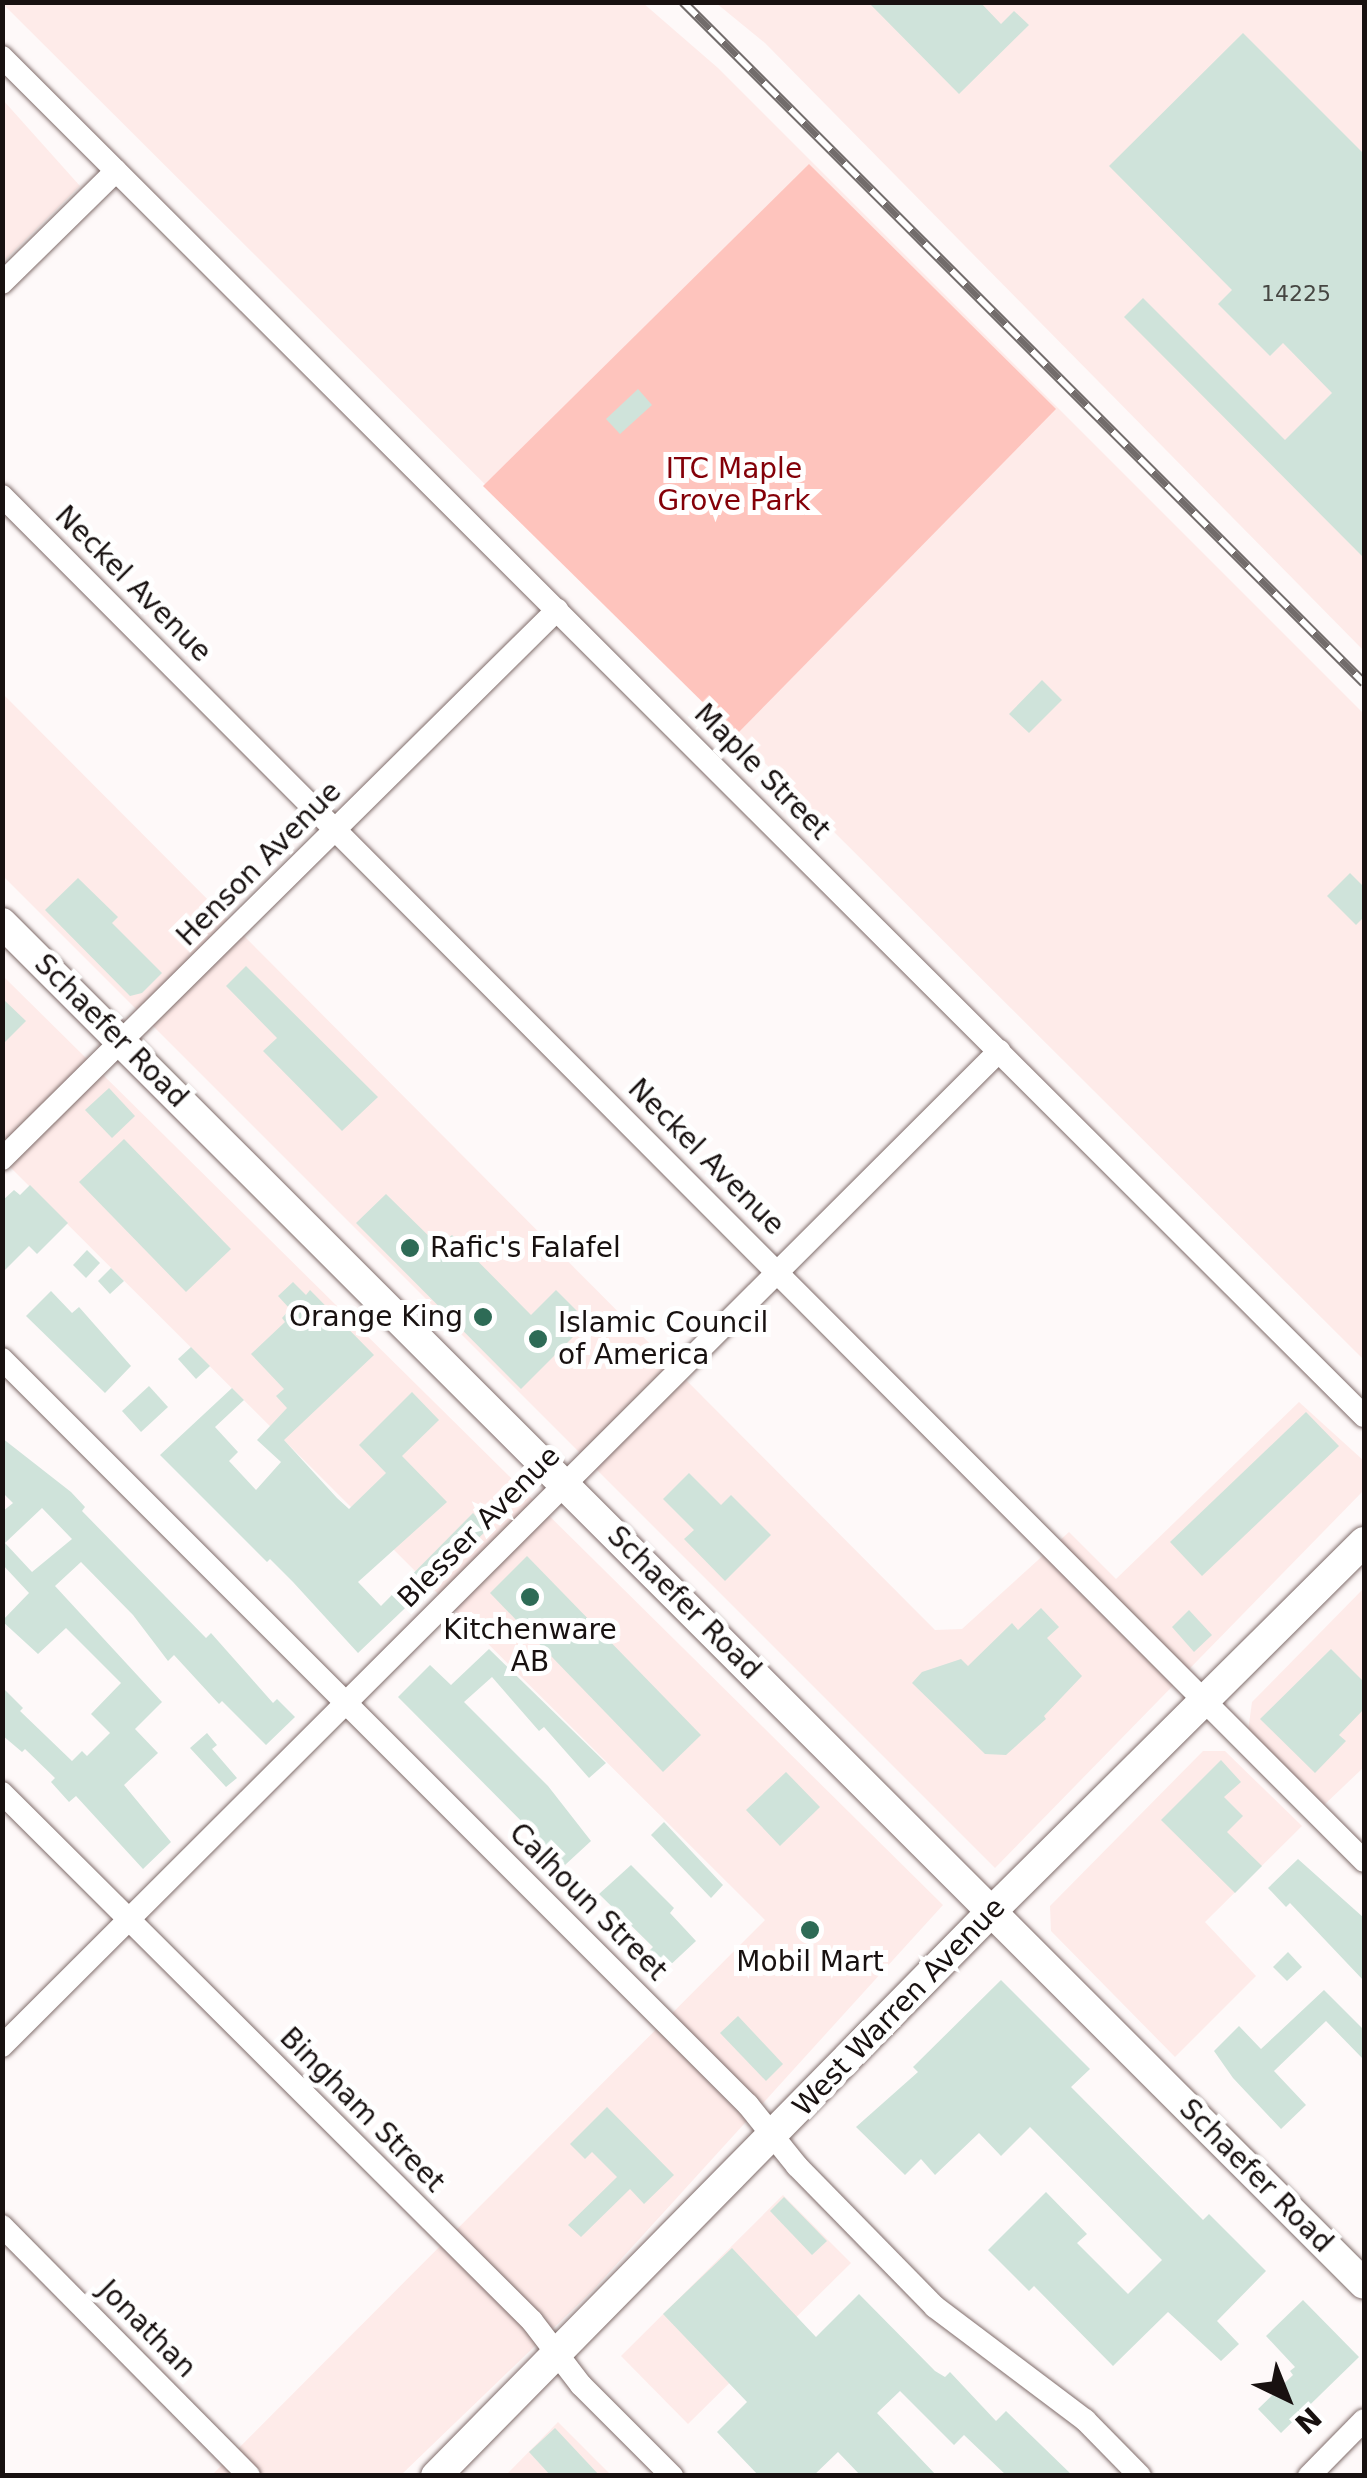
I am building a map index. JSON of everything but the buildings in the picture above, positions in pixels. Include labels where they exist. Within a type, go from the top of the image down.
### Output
[{"type":"main road","name":"Schaefer Road","points":[[2,923],[1364,2284]]},
{"type":"main road","name":"West Warren Avenue","points":[[436,2476],[992,1911],[1364,1542]]},
{"type":"street","name":"Maple Street","points":[[2,57],[1364,1416]]},
{"type":"street","points":[[2,283],[116,172]]},
{"type":"street","name":"Neckel Avenue","points":[[2,496],[1364,1861]]},
{"type":"street","name":"Henson Avenue","points":[[2,1159],[557,610]]},
{"type":"street","name":"Blesser Avenue","points":[[2,2046],[998,1051]]},
{"type":"street","name":"Calhoun Street","points":[[2,1359],[748,2104],[797,2166],[935,2306],[1085,2420],[1140,2476]]},
{"type":"street","name":"Bingham Street","points":[[2,1793],[532,2321],[581,2385],[672,2476]]},
{"type":"street","name":"Jonathan","points":[[2,2226],[249,2476]]},
{"type":"street","points":[[1309,2476],[1364,2420]]},
{"type":"shaded area","points":[[2,3],[643,3],[718,68],[1364,714],[1364,1360]]},
{"type":"shaded area","points":[[716,3],[1364,3],[1364,651],[765,43]]},
{"type":"shaded area","points":[[3,100],[80,186],[2,262]]},
{"type":"shaded area","points":[[2,693],[935,1630],[962,1629],[1069,1532],[1116,1579],[1299,1402],[1364,1461],[1364,1490],[995,1868],[3,876]]},
{"type":"shaded area","points":[[2,975],[943,1905],[594,2289],[401,2475],[212,2475],[765,1920],[3,1160]]},
{"type":"shaded area","points":[[1364,1588],[1364,1767],[1323,1806],[1248,1731],[1252,1702]]},
{"type":"shaded area","points":[[1203,1751],[1225,1751],[1302,1826],[1205,1922],[1256,1976],[1175,2057],[1051,1931],[1050,1906]]},
{"type":"shaded area","points":[[783,2195],[851,2263],[688,2424],[621,2356]]},
{"type":"shaded area","points":[[558,2422],[611,2475],[505,2476]]},
{"type":"green space","name":"ITC Maple Grove Park","points":[[809,164],[1056,409],[736,735],[483,486]]},
{"type":"railway","points":[[683,2],[1364,683]]},
{"type":"place","name":"Rafic's Falafel","points":[[410,1248]]},
{"type":"place","name":"Orange King","points":[[483,1317]]},
{"type":"place","name":"Islamic Council of America","points":[[538,1339]]},
{"type":"place","name":"Kitchenware AB","points":[[530,1597]]},
{"type":"place","name":"Mobil Mart","points":[[810,1930]]}]
